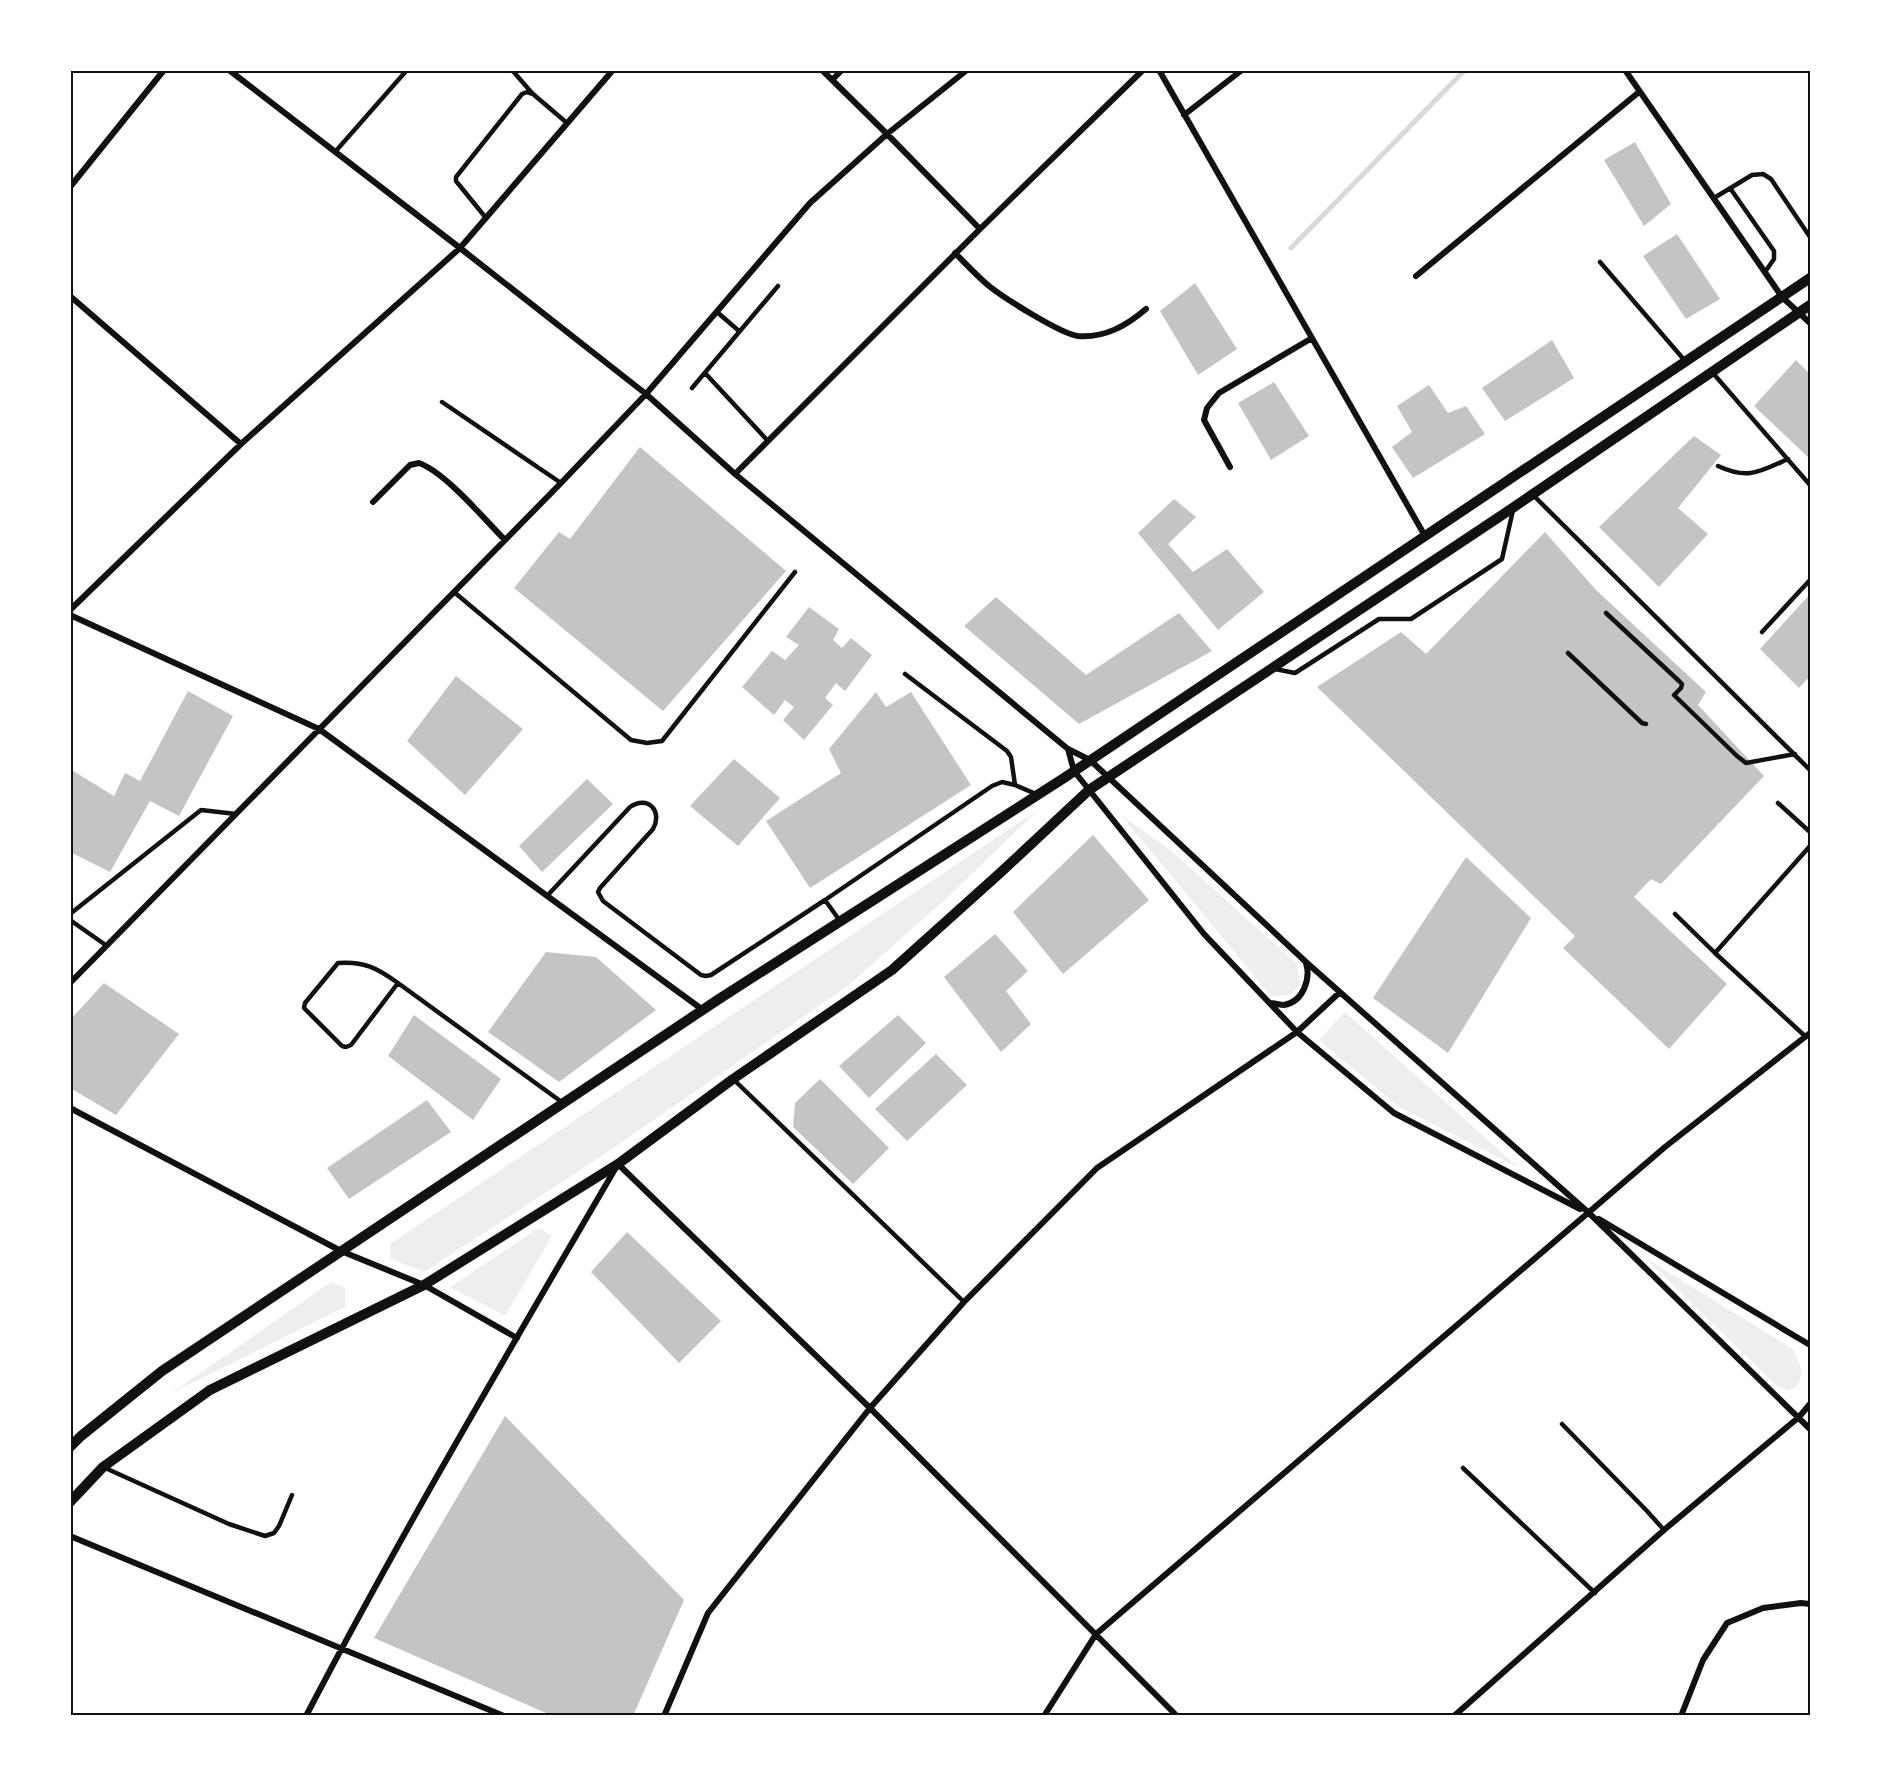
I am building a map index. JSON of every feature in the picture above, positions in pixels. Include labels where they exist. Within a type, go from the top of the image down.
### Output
[{"type":"street","points":[[70,187],[164,70]]},
{"type":"street","points":[[229,70],[646,394],[735,474],[1068,749],[1090,760],[1339,993],[1589,1213],[1810,1429]]},
{"type":"street","points":[[613,70],[460,248],[241,444],[70,612],[319,729],[703,1010]]},
{"type":"street","points":[[822,70],[980,229]]},
{"type":"street","points":[[832,81],[842,70]]},
{"type":"street","points":[[70,983],[646,394],[810,203],[887,134],[959,74],[967,70]]},
{"type":"street","points":[[735,474],[1143,70]]},
{"type":"street","points":[[1159,70],[1425,536]]},
{"type":"street","points":[[1184,115],[1242,70]]},
{"type":"street","points":[[1625,70],[1782,297],[1810,323]]},
{"type":"street","points":[[1416,276],[1639,92]]},
{"type":"street","points":[[955,254],[991,288],[1039,318],[1076,336],[1117,330],[1146,309]]},
{"type":"street","points":[[70,1447],[162,1371],[703,1010],[1038,795],[1810,278]]},
{"type":"street","points":[[70,296],[241,444]]},
{"type":"street","points":[[70,1503],[103,1467],[210,1390],[424,1285],[618,1164],[733,1079],[892,969],[1089,790],[1514,507],[1810,305]]},
{"type":"street","points":[[1230,467],[1204,420],[1208,408],[1219,393],[1312,338]]},
{"type":"street","points":[[373,502],[410,465],[419,463],[432,469],[457,491],[505,540]]},
{"type":"street","points":[[1068,749],[1074,771],[1204,934],[1297,1032],[1395,1113],[1589,1213],[1810,1345]]},
{"type":"street","points":[[1269,1003],[1284,1005],[1297,999],[1307,986],[1306,962]]},
{"type":"street","points":[[664,1716],[708,1613],[870,1408],[964,1302],[1097,1168],[1297,1032],[1339,993]]},
{"type":"street","points":[[1044,1716],[1096,1634],[1665,1147],[1808,1035]]},
{"type":"street","points":[[70,1108],[341,1251],[424,1285],[517,1338]]},
{"type":"street","points":[[306,1716],[341,1648],[618,1164]]},
{"type":"street","points":[[618,1164],[870,1408],[1177,1716]]},
{"type":"street","points":[[1454,1716],[1664,1530],[1799,1417],[1810,1404]]},
{"type":"street","points":[[70,1536],[504,1716]]},
{"type":"street","points":[[1681,1716],[1702,1660],[1727,1623],[1763,1608],[1810,1604]]},
{"type":"lane","points":[[335,152],[407,70]]},
{"type":"lane","points":[[512,70],[533,94],[567,123]]},
{"type":"lane","points":[[486,218],[456,181],[456,177],[522,94],[527,92],[533,94]]},
{"type":"lane","points":[[1714,198],[1752,175],[1763,174],[1771,179],[1810,237]]},
{"type":"lane","points":[[1730,188],[1774,251],[1774,259],[1765,272]]},
{"type":"lane","points":[[1600,262],[1686,362]]},
{"type":"lane","points":[[692,388],[778,286]]},
{"type":"lane","points":[[717,312],[739,331]]},
{"type":"lane","points":[[1712,372],[1810,485]]},
{"type":"lane","points":[[705,373],[768,441]]},
{"type":"lane","points":[[442,402],[561,483]]},
{"type":"lane","points":[[1718,466],[1734,473],[1756,473],[1788,459]]},
{"type":"lane","points":[[1532,494],[1810,770]]},
{"type":"lane","points":[[1272,668],[1295,673],[1379,619],[1411,620],[1502,559],[1514,507]]},
{"type":"lane","points":[[454,592],[631,740],[647,743],[662,741],[795,572]]},
{"type":"lane","points":[[1762,632],[1810,580]]},
{"type":"lane","points":[[1606,613],[1682,684],[1674,695],[1746,763],[1795,754]]},
{"type":"lane","points":[[1568,654],[1642,723],[1646,724]]},
{"type":"lane","points":[[905,674],[1006,751],[1011,757],[1015,785]]},
{"type":"lane","points":[[547,896],[630,807],[641,802],[650,805],[657,815],[657,822],[600,888],[599,896],[701,975],[711,975],[992,786],[1002,782],[1038,795]]},
{"type":"lane","points":[[1778,803],[1810,832]]},
{"type":"lane","points":[[70,914],[201,810],[236,814]]},
{"type":"lane","points":[[1715,953],[1810,846]]},
{"type":"lane","points":[[825,900],[840,921]]},
{"type":"lane","points":[[1675,914],[1715,953],[1808,1035]]},
{"type":"lane","points":[[70,920],[107,946]]},
{"type":"lane","points":[[398,983],[351,1045],[346,1047],[342,1046],[303,1008],[338,963],[356,962],[380,970],[398,983],[562,1104]]},
{"type":"lane","points":[[733,1079],[964,1302]]},
{"type":"lane","points":[[1562,1424],[1664,1530]]},
{"type":"lane","points":[[103,1467],[229,1524],[265,1536],[274,1533],[279,1526],[292,1495]]},
{"type":"lane","points":[[1463,1468],[1594,1593]]},
{"type":"shaded area","points":[[1039,809],[947,898],[845,988],[593,1162],[424,1272],[391,1259],[390,1244]]},
{"type":"shaded area","points":[[1121,815],[1169,849],[1297,964],[1300,985],[1289,995],[1271,996]]},
{"type":"shaded area","points":[[1345,1012],[1519,1168],[1399,1107],[1319,1040]]},
{"type":"shaded area","points":[[539,1228],[552,1236],[505,1316],[450,1287]]},
{"type":"shaded area","points":[[1644,1257],[1793,1349],[1802,1371],[1798,1385],[1789,1391],[1777,1386]]},
{"type":"shaded area","points":[[331,1282],[345,1288],[345,1307],[170,1394]]},
{"type":"building","points":[[1635,142],[1671,204],[1644,226],[1604,160]]},
{"type":"building","points":[[1677,234],[1720,299],[1686,319],[1643,256]]},
{"type":"building","points":[[1195,283],[1237,349],[1198,375],[1160,311]]},
{"type":"building","points":[[1552,340],[1574,378],[1505,421],[1482,388]]},
{"type":"building","points":[[1796,360],[1810,374],[1810,459],[1754,406]]},
{"type":"building","points":[[1274,382],[1309,436],[1271,460],[1238,403]]},
{"type":"building","points":[[1429,385],[1448,413],[1466,406],[1485,434],[1413,478],[1392,447],[1412,432],[1397,406]]},
{"type":"building","points":[[1694,436],[1721,455],[1678,508],[1708,534],[1659,587],[1599,527]]},
{"type":"building","points":[[640,447],[786,571],[663,711],[514,588],[559,532],[570,539]]},
{"type":"building","points":[[1174,499],[1196,517],[1168,544],[1193,572],[1227,549],[1264,592],[1218,630],[1138,533]]},
{"type":"building","points":[[1545,532],[1596,590],[1706,692],[1698,705],[1764,776],[1661,884],[1651,879],[1634,897],[1727,984],[1669,1049],[1563,948],[1575,936],[1317,687],[1401,632],[1426,654]]},
{"type":"building","points":[[1810,594],[1810,676],[1799,688],[1760,649]]},
{"type":"building","points":[[996,597],[1086,675],[1179,613],[1212,651],[1079,724],[964,626]]},
{"type":"building","points":[[809,607],[839,629],[833,640],[842,648],[851,638],[872,655],[845,691],[836,683],[825,698],[833,705],[804,740],[783,720],[794,707],[785,700],[774,715],[742,687],[772,651],[785,660],[799,645],[786,637]]},
{"type":"building","points":[[456,676],[523,729],[465,795],[407,741]]},
{"type":"building","points":[[188,691],[233,716],[179,816],[150,801],[110,872],[70,852],[70,769],[114,796],[125,773],[140,781]]},
{"type":"building","points":[[876,692],[886,707],[911,692],[971,785],[810,888],[766,821],[841,773],[829,749]]},
{"type":"building","points":[[734,759],[780,798],[738,846],[690,806]]},
{"type":"building","points":[[587,779],[613,804],[542,872],[519,846]]},
{"type":"building","points":[[1093,835],[1149,900],[1063,974],[1013,912]]},
{"type":"building","points":[[1466,857],[1531,918],[1448,1053],[1373,998]]},
{"type":"building","points":[[995,934],[1028,971],[1006,991],[1031,1024],[1001,1052],[944,977]]},
{"type":"building","points":[[546,952],[596,957],[656,1010],[559,1082],[488,1032]]},
{"type":"building","points":[[104,983],[179,1034],[116,1115],[70,1088],[70,1020]]},
{"type":"building","points":[[414,1015],[501,1079],[473,1120],[388,1056]]},
{"type":"building","points":[[898,1015],[926,1043],[869,1098],[839,1066]]},
{"type":"building","points":[[936,1054],[967,1085],[907,1141],[875,1109]]},
{"type":"building","points":[[820,1079],[889,1148],[853,1184],[793,1127],[795,1103]]},
{"type":"building","points":[[427,1100],[451,1132],[349,1199],[327,1168]]},
{"type":"building","points":[[627,1232],[721,1321],[679,1363],[591,1272]]},
{"type":"building","points":[[505,1416],[684,1600],[633,1716],[553,1716],[374,1638]]},
{"type":"waterway","points":[[1291,248],[1465,70]]}]
